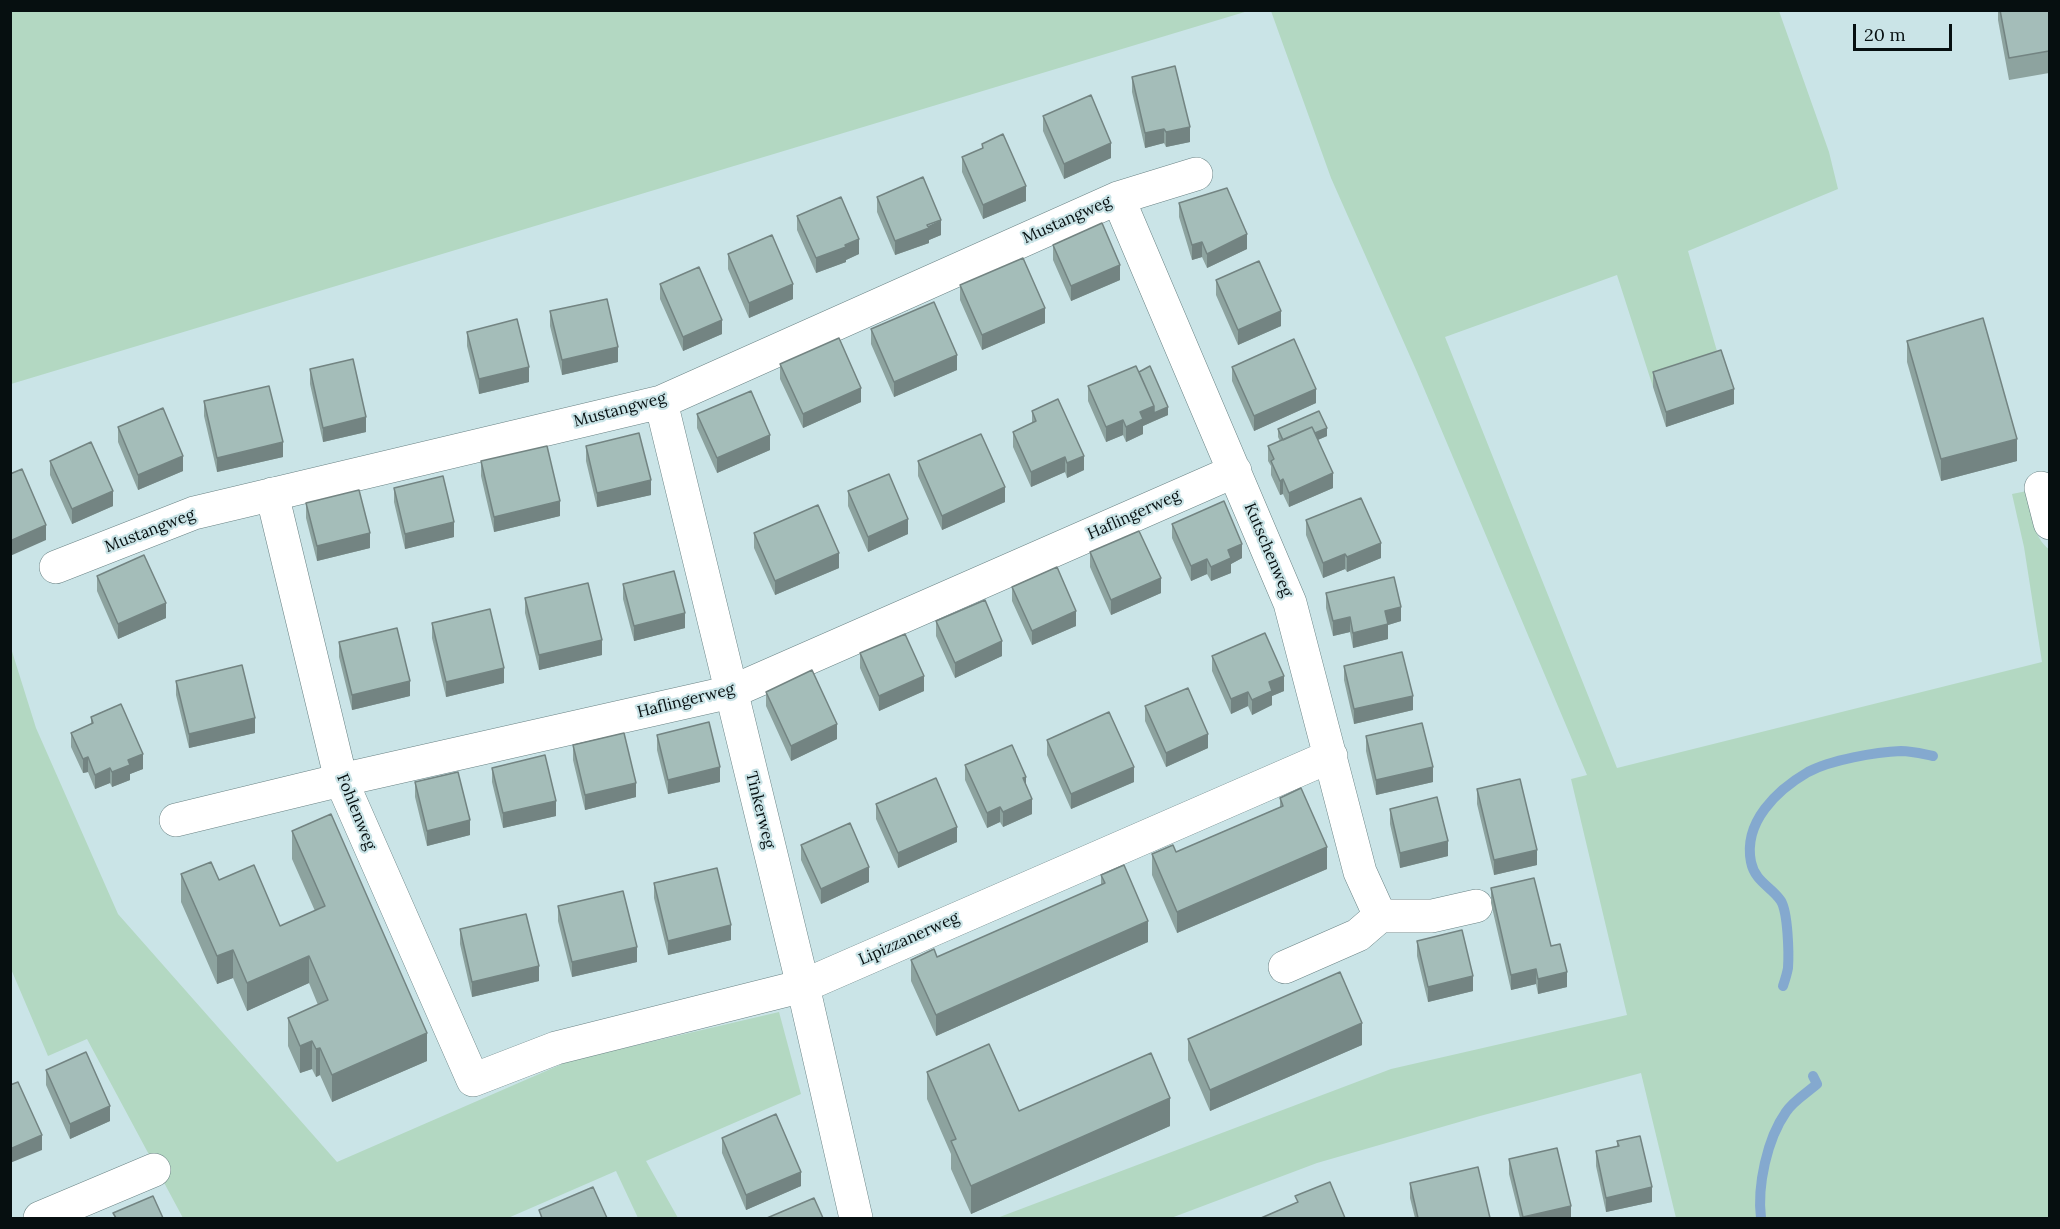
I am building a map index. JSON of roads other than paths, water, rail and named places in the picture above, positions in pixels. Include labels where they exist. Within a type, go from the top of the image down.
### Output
[{"type":"street","name":"Mustangweg","points":[[56,567],[194,513],[661,402],[1118,198],[1196,174]]},
{"type":"street","name":"Kutschenweg","points":[[1118,198],[1290,603],[1360,872],[1380,916]]},
{"type":"street","name":"Tinkerweg","points":[[661,402],[803,986],[856,1218]]},
{"type":"street","name":"Haflingerweg","points":[[176,820],[341,780],[731,692],[1235,471]]},
{"type":"street","points":[[2041,488],[2049,523]]},
{"type":"street","name":"Fohlenweg","points":[[272,494],[341,780],[473,1080]]},
{"type":"street","name":"Lipizzanerweg","points":[[473,1080],[556,1048],[803,986],[1331,756]]},
{"type":"street","points":[[1285,967],[1358,934],[1380,916],[1432,916],[1476,906]]},
{"type":"street","points":[[40,1218],[154,1170]]},
{"type":"waterway","points":[[1783,986],[1788,968],[1787,924],[1781,901],[1753,869],[1750,847],[1757,821],[1774,798],[1785,788],[1796,779],[1817,768],[1853,757],[1891,752],[1901,751],[1933,756]]},
{"type":"waterway","points":[[1761,1218],[1762,1178],[1774,1135],[1789,1108],[1817,1084],[1813,1076]]}]
